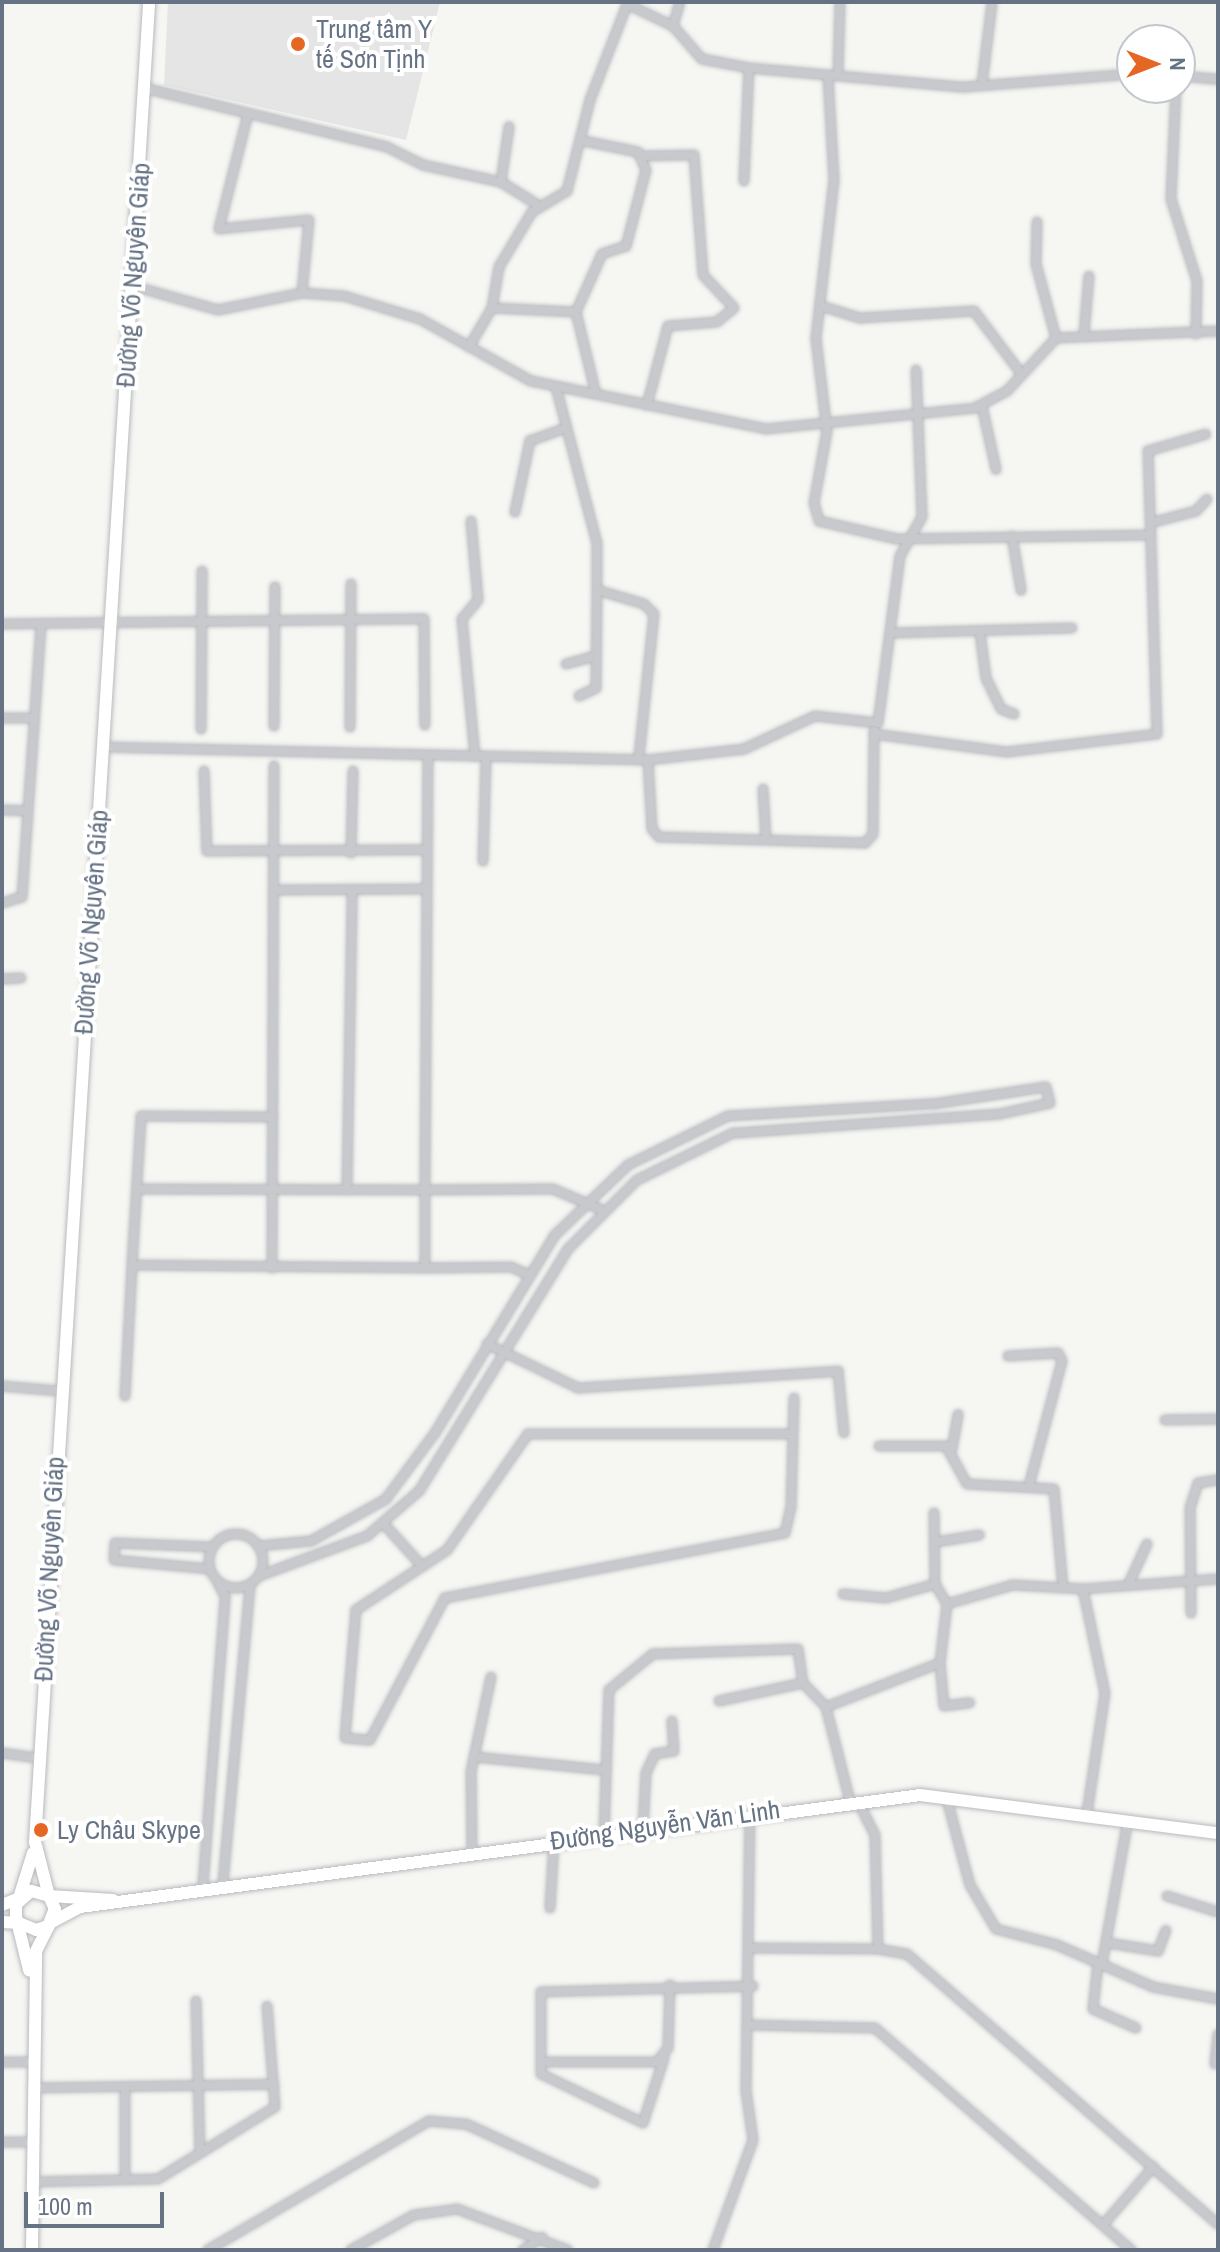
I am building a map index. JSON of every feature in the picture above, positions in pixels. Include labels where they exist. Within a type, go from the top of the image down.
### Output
[{"type":"main road","name":"Đường Võ Nguyên Giáp","points":[[19,1898],[35,1842],[59,1391],[149,2]]},
{"type":"main road","name":"Đường Nguyễn Văn Linh","points":[[50,1923],[113,1900],[203,1885],[854,1801],[946,1796],[1218,1833]]},
{"type":"main road","name":"Đường Võ Nguyên Giáp","points":[[35,1842],[49,1896]]},
{"type":"main road","points":[[2,1905],[37,1890],[49,1896],[50,1923],[39,1940],[32,1989],[29,2062],[32,2088],[32,2250]]},
{"type":"main road","name":"Đường Nguyễn Văn Linh","points":[[49,1896],[113,1900]]},
{"type":"main road","points":[[19,1898],[19,1923],[32,1989]]},
{"type":"main road","points":[[2,1922],[19,1923],[36,1930],[50,1923]]},
{"type":"street","points":[[673,26],[680,2]]},
{"type":"street","points":[[838,75],[840,2]]},
{"type":"street","points":[[982,84],[992,2]]},
{"type":"street","points":[[469,347],[492,308],[499,267],[538,205],[567,191],[584,141],[590,100],[628,3],[673,26],[702,59],[749,68],[828,76],[982,84],[1116,75]]},
{"type":"street","points":[[744,181],[749,68]]},
{"type":"street","points":[[828,76],[834,180],[824,307],[816,351],[825,419],[814,503],[819,521],[849,533],[917,536],[1151,535]]},
{"type":"street","points":[[1196,77],[1218,79]]},
{"type":"street","points":[[144,88],[247,118],[366,141],[423,165],[501,182],[538,205]]},
{"type":"street","points":[[1175,104],[1171,199],[1197,281],[1196,334]]},
{"type":"street","points":[[247,118],[219,229],[309,220],[302,293]]},
{"type":"street","points":[[501,182],[509,127]]},
{"type":"street","points":[[584,141],[642,156],[694,155],[703,275],[734,308],[717,322],[668,326],[647,405]]},
{"type":"street","points":[[596,394],[576,312],[600,257],[623,251],[628,241],[645,183],[642,156]]},
{"type":"street","points":[[1037,222],[1036,264],[1056,338]]},
{"type":"street","points":[[1084,334],[1089,276]]},
{"type":"street","points":[[133,286],[223,311],[302,293],[393,309],[469,347],[506,373],[556,387],[766,429],[825,419],[982,406],[1007,391],[1020,372],[1056,338],[1084,334],[1196,334],[1218,331]]},
{"type":"street","points":[[824,307],[860,318],[974,311],[1020,372]]},
{"type":"street","points":[[492,308],[576,312]]},
{"type":"street","points":[[597,590],[644,604],[654,614],[643,758],[652,829],[659,837],[870,841],[874,730],[885,708],[900,556],[917,536],[921,411],[916,370]]},
{"type":"street","points":[[556,387],[597,543],[595,693],[579,696]]},
{"type":"street","points":[[982,406],[996,469]]},
{"type":"street","points":[[515,512],[530,441],[566,428]]},
{"type":"street","points":[[103,747],[486,758],[643,758],[744,749],[815,716],[874,730],[1007,752],[1157,734],[1151,535],[1154,522],[1148,451],[1206,434]]},
{"type":"street","points":[[1154,522],[1196,511],[1207,499]]},
{"type":"street","points":[[471,521],[478,600],[462,619],[475,756]]},
{"type":"street","points":[[1012,536],[1021,590]]},
{"type":"street","points":[[201,729],[202,571]]},
{"type":"street","points":[[350,727],[351,584]]},
{"type":"street","points":[[274,726],[275,587]]},
{"type":"street","points":[[2,624],[424,619],[425,725]]},
{"type":"street","points":[[2,903],[22,897],[32,718],[41,624]]},
{"type":"street","points":[[892,633],[980,633],[1072,628]]},
{"type":"street","points":[[980,633],[986,678],[1001,709],[1014,714]]},
{"type":"street","points":[[566,664],[595,656]]},
{"type":"street","points":[[2,718],[32,718]]},
{"type":"street","points":[[425,1268],[428,755]]},
{"type":"street","points":[[483,861],[486,758]]},
{"type":"street","points":[[272,1268],[277,890],[274,766]]},
{"type":"street","points":[[204,771],[207,851],[276,854],[426,850]]},
{"type":"street","points":[[351,853],[353,771]]},
{"type":"street","points":[[763,789],[766,840]]},
{"type":"street","points":[[2,810],[27,811]]},
{"type":"street","points":[[277,890],[425,889]]},
{"type":"street","points":[[347,1190],[352,890]]},
{"type":"street","points":[[2,979],[21,978]]},
{"type":"street","points":[[210,1569],[114,1560],[115,1543],[212,1547],[233,1534],[258,1546],[311,1541],[359,1520],[396,1488],[487,1344],[527,1274],[587,1197],[628,1165],[728,1116],[933,1104],[1046,1087],[1050,1103],[1000,1114],[733,1133],[637,1180],[600,1209],[408,1502],[384,1524],[313,1560],[259,1576],[250,1584],[235,1588],[217,1581]]},
{"type":"street","points":[[125,1396],[141,1116],[273,1117]]},
{"type":"street","points":[[137,1189],[274,1193],[553,1189],[587,1197],[600,1209]]},
{"type":"street","points":[[132,1265],[511,1267],[527,1274]]},
{"type":"street","points":[[487,1344],[578,1388],[838,1371],[844,1433]]},
{"type":"street","points":[[1008,1356],[1058,1353],[1062,1361],[1030,1482]]},
{"type":"street","points":[[2,1386],[59,1391]]},
{"type":"street","points":[[792,1434],[539,1430],[520,1443],[447,1550],[356,1610],[343,1727],[353,1742],[370,1740],[445,1598],[785,1533],[792,1434],[794,1398]]},
{"type":"street","points":[[958,1415],[952,1449],[961,1482],[1030,1482],[1049,1486],[1058,1498],[1063,1587]]},
{"type":"street","points":[[1165,1420],[1218,1419]]},
{"type":"street","points":[[879,1446],[952,1449]]},
{"type":"street","points":[[1191,1613],[1195,1489],[1218,1480]]},
{"type":"street","points":[[396,1488],[408,1502]]},
{"type":"street","points":[[934,1513],[935,1584],[947,1604],[940,1663],[944,1706],[970,1703]]},
{"type":"street","points":[[384,1524],[422,1566]]},
{"type":"street","points":[[936,1542],[979,1535]]},
{"type":"street","points":[[1129,1583],[1147,1544]]},
{"type":"street","points":[[258,1546],[259,1576]]},
{"type":"street","points":[[203,1885],[225,1596],[210,1569],[212,1547]]},
{"type":"street","points":[[947,1604],[1013,1585],[1083,1589],[1129,1583],[1218,1579]]},
{"type":"street","points":[[223,1883],[250,1584]]},
{"type":"street","points":[[843,1594],[886,1598],[935,1584]]},
{"type":"street","points":[[1083,1589],[1105,1693],[1087,1813]]},
{"type":"street","points":[[604,1834],[609,1690],[653,1654],[798,1649],[803,1683],[826,1707],[854,1801],[875,1835],[878,1949]]},
{"type":"street","points":[[826,1707],[940,1663]]},
{"type":"street","points":[[472,1850],[474,1757],[491,1677]]},
{"type":"street","points":[[719,1701],[803,1683]]},
{"type":"street","points":[[643,1828],[646,1773],[655,1754],[674,1751],[672,1721]]},
{"type":"street","points":[[2,1753],[39,1758]]},
{"type":"street","points":[[474,1757],[605,1770]]},
{"type":"street","points":[[211,1779],[230,1782]]},
{"type":"street","points":[[946,1796],[984,1918],[996,1929],[1100,1964],[1153,1987],[1218,1999]]},
{"type":"street","points":[[713,2250],[753,2140],[749,2025],[753,1986],[750,1813]]},
{"type":"street","points":[[1128,1819],[1108,1943],[1100,1964],[1093,2009],[1136,2028]]},
{"type":"street","points":[[550,1908],[555,1840]]},
{"type":"street","points":[[1167,1896],[1218,1912]]},
{"type":"street","points":[[1108,1943],[1158,1951],[1166,1930]]},
{"type":"street","points":[[751,1948],[878,1949],[907,1954],[1218,2224]]},
{"type":"street","points":[[670,1985],[664,2058],[648,2118],[636,2124],[541,2074],[546,1987],[670,1985],[753,1986]]},
{"type":"street","points":[[196,2001],[200,2152]]},
{"type":"street","points":[[32,2182],[158,2179],[275,2107],[267,2006]]},
{"type":"street","points":[[749,2025],[875,2028],[1131,2250]]},
{"type":"street","points":[[1215,2064],[1218,2034]]},
{"type":"street","points":[[541,2062],[664,2058]]},
{"type":"street","points":[[2,2062],[29,2062]]},
{"type":"street","points":[[32,2088],[197,2088],[274,2084]]},
{"type":"street","points":[[125,2087],[125,2178]]},
{"type":"street","points":[[208,2250],[429,2121],[466,2124],[594,2183]]},
{"type":"street","points":[[2,2142],[31,2142]]},
{"type":"street","points":[[1103,2225],[1153,2167]]},
{"type":"street","points":[[351,2250],[437,2210],[477,2210],[568,2250]]},
{"type":"street","points":[[523,2250],[542,2237]]},
{"type":"shaded area","name":"Trung tâm Y tế Sơn Tịnh","points":[[168,2],[440,2],[406,140],[164,85]]},
{"type":"place","name":"Trung tâm Y tế Sơn Tịnh","points":[[298,44]]},
{"type":"place","name":"Ly Châu Skype","points":[[41,1830]]}]
